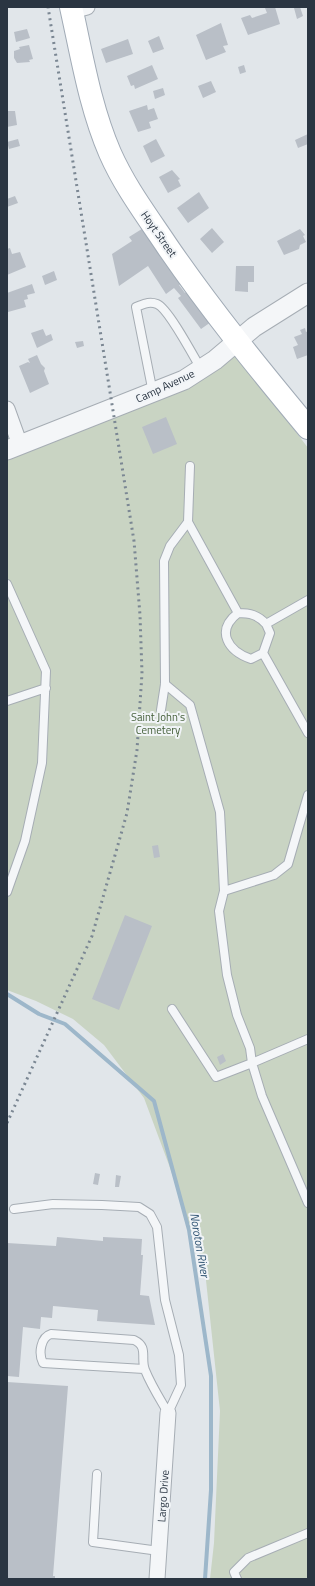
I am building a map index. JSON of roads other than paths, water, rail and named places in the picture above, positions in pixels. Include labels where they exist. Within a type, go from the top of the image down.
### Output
[{"type":"main road","name":"Hoyt Street","points":[[77,8],[92,104],[104,137],[121,175],[140,206],[193,284],[236,342],[308,428]]},
{"type":"street","name":"Camp Avenue","points":[[13,448],[184,380],[215,360],[254,327],[308,293]]},
{"type":"street","points":[[7,409],[13,448]]},
{"type":"street","name":"Largo Drive","points":[[157,1579],[168,1413]]},
{"type":"lane","points":[[153,393],[136,307],[149,302],[159,304],[176,326],[201,369]]},
{"type":"lane","points":[[190,466],[188,522],[238,613]]},
{"type":"lane","points":[[161,710],[165,684],[164,561],[170,546],[188,522]]},
{"type":"lane","points":[[7,584],[46,671],[42,763],[25,841],[7,892]]},
{"type":"lane","points":[[266,624],[308,600]]},
{"type":"lane","points":[[238,613],[250,613],[261,619],[266,624],[270,633],[263,653],[251,659],[239,655],[230,646],[226,636],[227,628],[231,618],[238,613]]},
{"type":"lane","points":[[263,653],[308,733]]},
{"type":"lane","points":[[165,684],[190,705],[220,812],[224,891],[219,911],[227,975],[237,1015],[250,1048],[252,1063],[262,1096],[308,1204]]},
{"type":"lane","points":[[7,701],[46,688]]},
{"type":"lane","points":[[224,891],[274,875],[288,864],[308,795]]},
{"type":"lane","points":[[172,1009],[216,1077],[308,1039]]},
{"type":"lane","points":[[14,1209],[53,1204],[102,1205],[139,1207],[150,1214],[157,1227],[166,1300],[179,1354],[180,1385],[168,1413]]},
{"type":"lane","points":[[144,1369],[43,1363],[42,1340],[46,1335],[51,1334],[134,1340],[140,1342],[144,1347],[144,1369],[168,1413]]},
{"type":"lane","points":[[97,1474],[93,1542],[159,1551]]},
{"type":"lane","points":[[237,1579],[234,1572],[248,1558],[308,1533]]},
{"type":"waterway","name":"Noroton River","points":[[7,994],[39,1014],[65,1024],[154,1101],[189,1230],[211,1376],[211,1490],[205,1579]]},
{"type":"railway","points":[[7,1123],[92,936],[127,813],[137,750],[142,673],[140,615],[134,541],[48,7]]},
{"type":"park label","name":"Saint John's Cemetery","points":[[158,723]]}]
